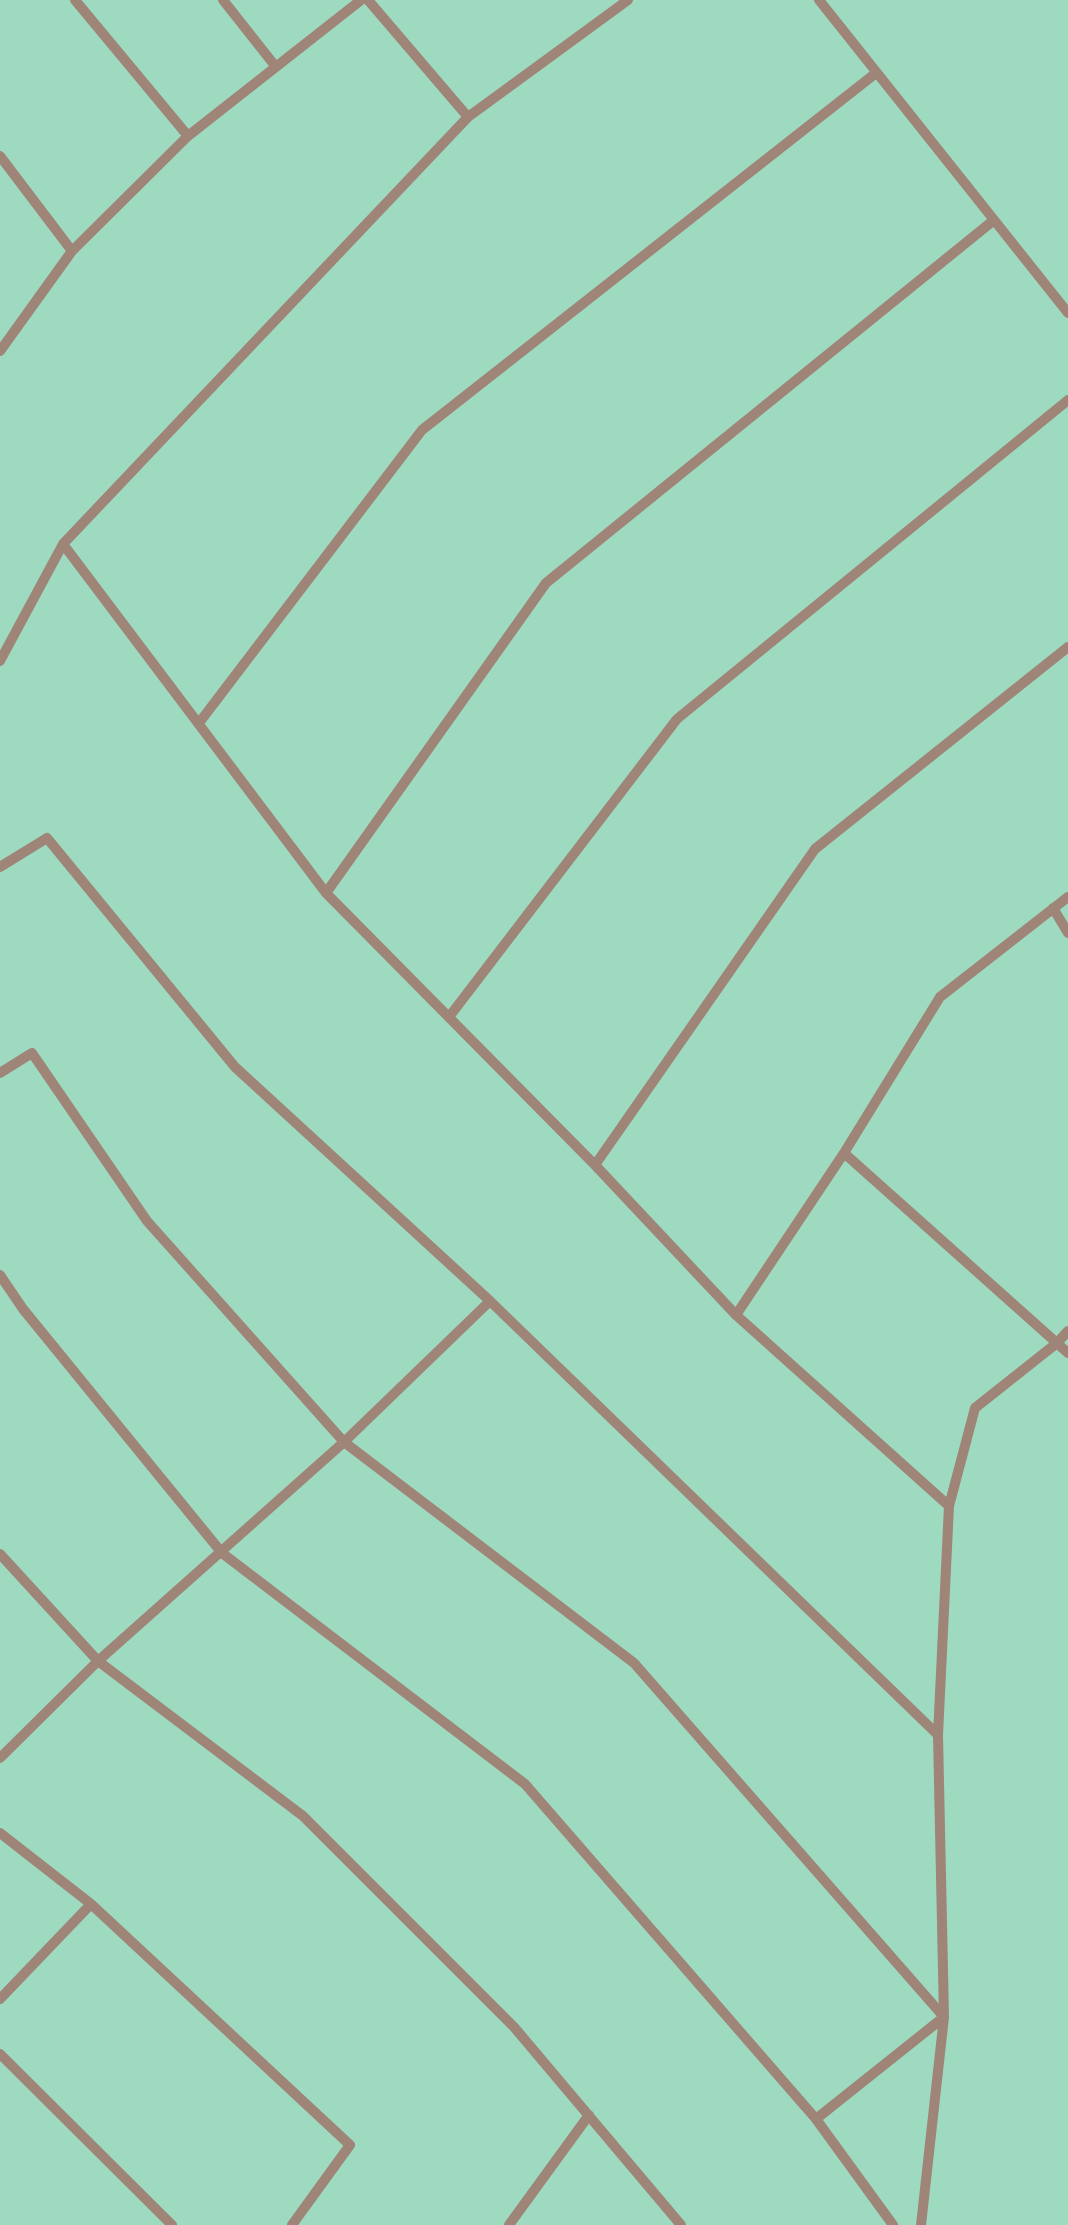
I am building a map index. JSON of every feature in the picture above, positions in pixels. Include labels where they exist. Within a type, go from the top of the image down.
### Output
[{"type":"street","points":[[75,0],[188,136]]},
{"type":"street","points":[[223,0],[276,67]]},
{"type":"street","points":[[0,352],[72,251],[188,136],[361,0]]},
{"type":"street","points":[[368,0],[468,117]]},
{"type":"street","points":[[0,658],[63,544],[468,117],[628,0]]},
{"type":"street","points":[[818,0],[1068,313]]},
{"type":"street","points":[[199,723],[422,430],[876,73]]},
{"type":"street","points":[[0,156],[72,251]]},
{"type":"street","points":[[326,893],[546,583],[994,220]]},
{"type":"street","points":[[449,1017],[677,719],[1068,400]]},
{"type":"street","points":[[63,544],[326,893],[595,1165],[736,1315],[950,1506]]},
{"type":"street","points":[[595,1165],[815,849],[1068,646]]},
{"type":"street","points":[[0,867],[47,838],[236,1067],[490,1301],[938,1736]]},
{"type":"street","points":[[736,1315],[844,1153],[940,997],[1068,897]]},
{"type":"street","points":[[1054,908],[1068,933]]},
{"type":"street","points":[[0,1073],[32,1053],[148,1221],[344,1442],[634,1663],[944,2017]]},
{"type":"street","points":[[844,1153],[1068,1353]]},
{"type":"street","points":[[0,1275],[22,1309],[222,1552],[525,1784],[816,2119],[893,2225]]},
{"type":"street","points":[[0,1758],[98,1661],[344,1442],[490,1301]]},
{"type":"street","points":[[921,2225],[944,2017],[938,1736],[950,1506],[976,1408],[1057,1343],[1068,1331]]},
{"type":"street","points":[[0,1554],[98,1661],[303,1816],[514,2027],[681,2225]]},
{"type":"street","points":[[0,1833],[91,1904],[350,2144],[292,2225]]},
{"type":"street","points":[[0,1999],[91,1904]]},
{"type":"street","points":[[816,2119],[944,2017]]},
{"type":"street","points":[[0,2054],[172,2225]]},
{"type":"street","points":[[509,2225],[588,2115]]}]
